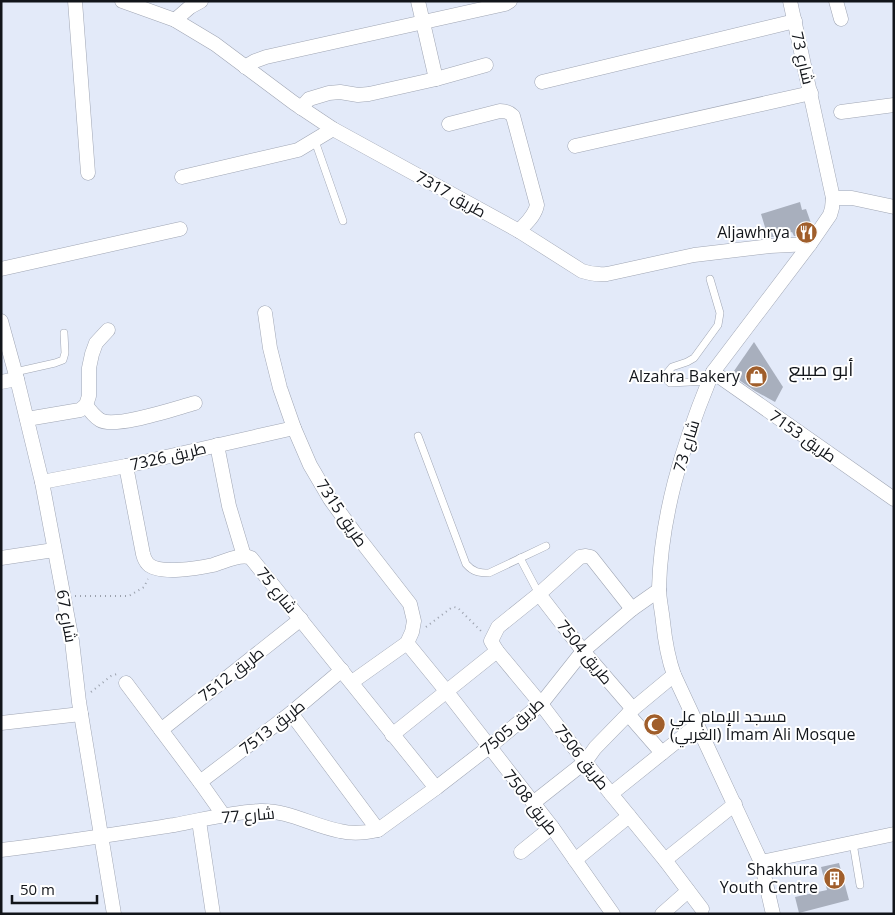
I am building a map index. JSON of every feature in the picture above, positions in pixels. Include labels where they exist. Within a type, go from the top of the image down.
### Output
[{"type":"street","points":[[75,1],[88,173]]},
{"type":"street","points":[[175,20],[179,1]]},
{"type":"street","points":[[175,20],[190,7],[201,1]]},
{"type":"street","points":[[418,1],[436,79]]},
{"type":"street","points":[[245,67],[266,56],[505,4],[510,1]]},
{"type":"street","name":"شارع 73","points":[[773,914],[761,862],[668,659],[659,590],[667,513],[684,445],[711,377],[810,244],[830,215],[832,208],[833,198],[790,1]]},
{"type":"street","points":[[836,1],[841,19]]},
{"type":"street","name":"طريق 7317","points":[[124,2],[175,20],[214,44],[301,108],[334,129],[519,231],[582,271],[590,274],[598,275],[694,255],[770,246],[810,244]]},
{"type":"street","points":[[542,82],[794,21]]},
{"type":"street","points":[[301,108],[309,99],[328,94],[340,92],[358,95],[369,94],[436,79],[486,65]]},
{"type":"street","points":[[575,146],[811,93]]},
{"type":"street","points":[[841,112],[894,105]]},
{"type":"street","points":[[449,124],[500,111],[505,111],[513,116],[538,205],[533,216],[519,231]]},
{"type":"street","points":[[182,177],[298,150],[334,129]]},
{"type":"street","points":[[833,198],[852,198],[894,207]]},
{"type":"street","points":[[1,269],[180,229]]},
{"type":"street","name":"طريق 7315","points":[[264,313],[270,348],[282,395],[310,464],[330,499],[410,604],[414,621],[410,638]]},
{"type":"street","name":"شارع 67","points":[[1,321],[42,482],[64,596],[72,641],[80,708],[114,914]]},
{"type":"street","points":[[27,419],[80,410],[86,405],[89,396],[89,368],[92,354],[96,343],[108,330]]},
{"type":"street","points":[[1,382],[16,375]]},
{"type":"street","name":"طريق 7153","points":[[711,377],[894,499]]},
{"type":"street","points":[[86,405],[101,421],[112,423],[128,421],[195,403]]},
{"type":"street","name":"طريق 7326","points":[[42,482],[126,466],[294,428]]},
{"type":"street","points":[[217,445],[229,506],[244,556]]},
{"type":"street","points":[[126,466],[145,560],[153,568]]},
{"type":"street","points":[[1,558],[54,550]]},
{"type":"street","name":"شارع 75","points":[[153,568],[169,570],[189,569],[244,556],[254,560],[436,788]]},
{"type":"street","points":[[392,735],[447,692],[494,646],[493,635],[498,626],[539,594],[580,557],[591,557],[632,609]]},
{"type":"street","name":"طريق 7505","points":[[378,830],[436,788],[541,704],[582,652],[632,609],[659,590]]},
{"type":"street","name":"طريق 7504","points":[[539,594],[662,753]]},
{"type":"street","name":"طريق 7512","points":[[162,730],[301,619]]},
{"type":"street","points":[[352,682],[410,638],[447,692]]},
{"type":"street","name":"طريق 7506","points":[[494,646],[702,909]]},
{"type":"street","name":"طريق 7513","points":[[200,782],[291,713],[342,670]]},
{"type":"street","points":[[533,803],[586,762],[595,748],[631,711],[674,675]]},
{"type":"street","points":[[126,683],[224,816]]},
{"type":"street","name":"طريق 7508","points":[[447,692],[552,828],[613,914]]},
{"type":"street","points":[[1,723],[80,708]]},
{"type":"street","points":[[291,713],[378,830]]},
{"type":"street","points":[[612,794],[697,725]]},
{"type":"street","points":[[665,860],[735,804]]},
{"type":"street","name":"شارع 77","points":[[1,850],[101,837],[241,812],[282,812],[339,831],[352,833],[378,830]]},
{"type":"street","points":[[575,860],[629,816]]},
{"type":"street","points":[[199,821],[213,914]]},
{"type":"street","points":[[521,852],[552,828]]},
{"type":"street","points":[[761,862],[894,834]]},
{"type":"street","points":[[662,914],[688,891]]},
{"type":"lane","points":[[315,141],[343,221]]},
{"type":"lane","points":[[710,279],[720,313],[718,326],[694,358],[672,367],[668,372],[668,381],[670,383],[711,377]]},
{"type":"lane","points":[[16,375],[63,360],[65,353],[64,333]]},
{"type":"lane","points":[[418,436],[466,564],[472,570],[489,573],[546,546]]},
{"type":"lane","points":[[520,558],[539,594]]},
{"type":"lane","points":[[853,843],[860,885]]},
{"type":"path","points":[[64,596],[129,596],[144,587],[153,568]]},
{"type":"path","points":[[410,638],[454,606],[494,646]]},
{"type":"path","points":[[80,708],[114,674],[120,675],[126,683]]},
{"type":"building","points":[[800,202],[802,210],[806,209],[812,226],[805,235],[794,236],[792,232],[768,237],[761,214]]},
{"type":"building","name":"Alzahra Bakery","points":[[754,342],[783,387],[775,402],[736,378],[734,371]]},
{"type":"building","name":"Shakhura Youth Centre","points":[[839,863],[849,900],[799,913],[795,897],[827,890],[821,867]]},
{"type":"place","name":"Aljawhrya","points":[[806,232]]},
{"type":"place","name":"Alzahra Bakery","points":[[756,376]]},
{"type":"place","name":"مسجد الإمام علي (الغربي) Imam Ali Mosque","points":[[654,725]]},
{"type":"place","name":"Shakhura Youth Centre","points":[[834,878]]},
{"type":"district","name":"أبو صيبع","points":[[821,369]]}]
